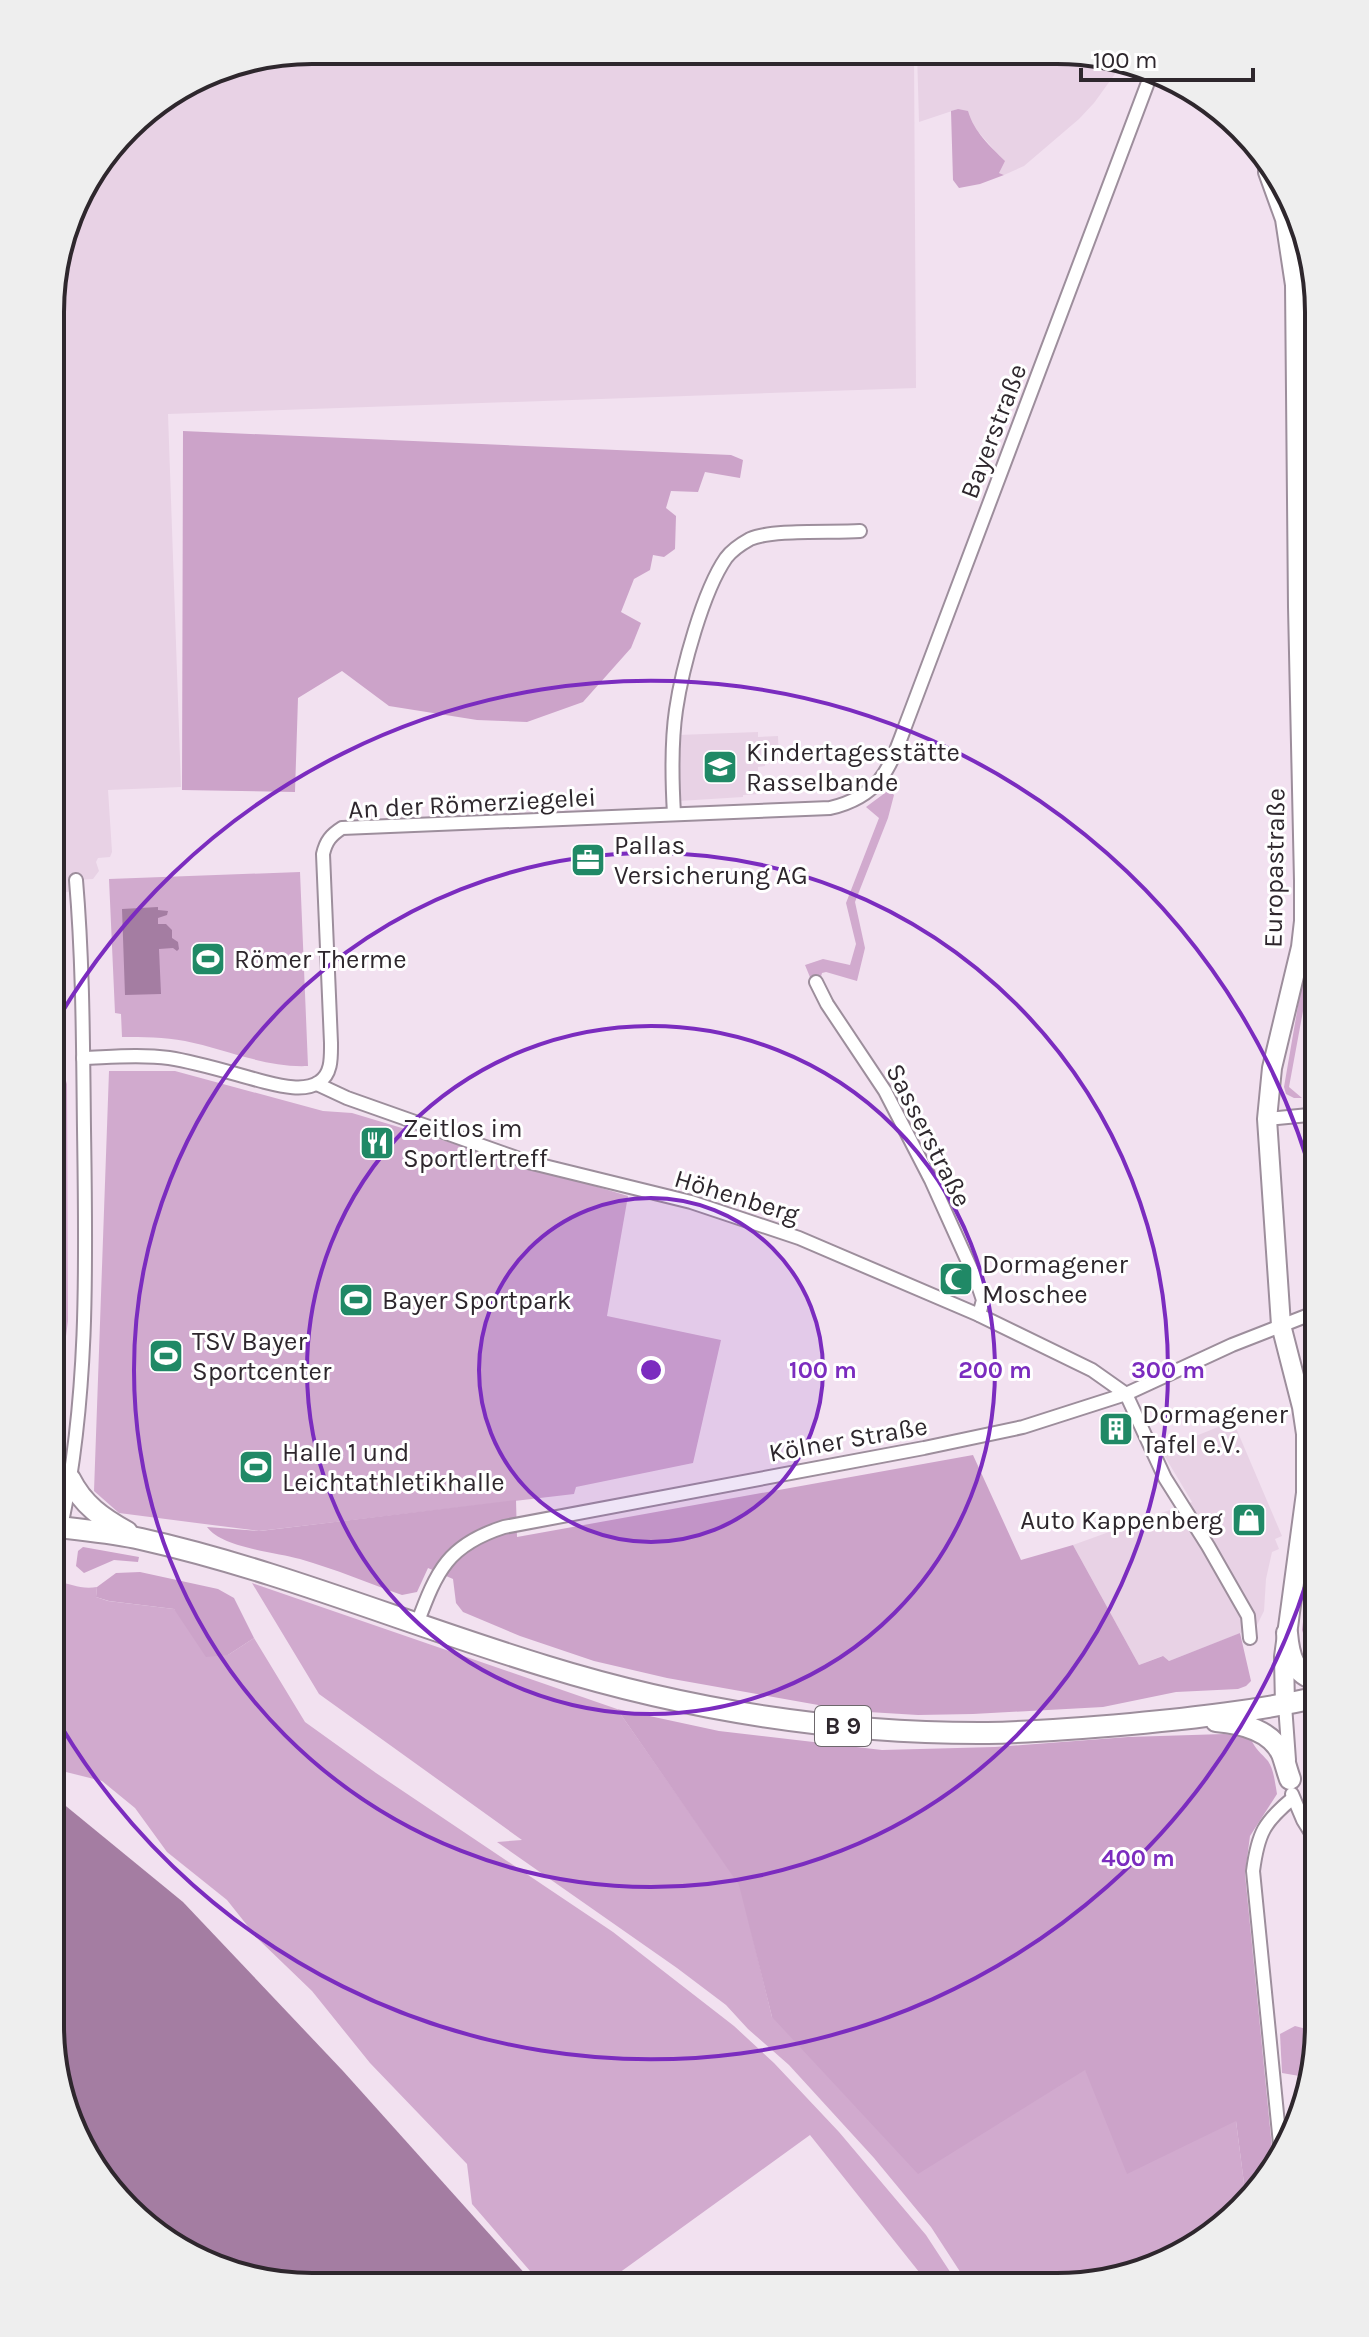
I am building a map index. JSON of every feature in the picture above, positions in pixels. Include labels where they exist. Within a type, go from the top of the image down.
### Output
[{"type":"main road","name":"Europastraße","points":[[1279,203],[1285,219],[1295,285],[1304,895],[1301,947],[1272,1068],[1267,1119],[1281,1325],[1304,1419]]},
{"type":"main road","points":[[70,1479],[91,1510],[138,1538]]},
{"type":"main road","name":"Europastraße","points":[[1285,1705],[1283,1674],[1304,1505]]},
{"type":"main road","name":"B 9","points":[[64,1527],[138,1538],[308,1585],[545,1666],[618,1686],[694,1704],[823,1724],[888,1730],[989,1733],[1072,1729],[1188,1719],[1304,1700]]},
{"type":"main road","points":[[1287,1633],[1289,1653],[1304,1674]]},
{"type":"main road","points":[[1188,1719],[1239,1725],[1263,1734],[1282,1753],[1291,1789]]},
{"type":"street","name":"Bayerstraße","points":[[866,793],[880,781],[891,763],[1148,82]]},
{"type":"street","points":[[674,814],[676,709],[704,605],[713,580],[727,556],[739,545],[762,536],[860,531]]},
{"type":"street","name":"An der Römerziegelei","points":[[317,1084],[327,1075],[331,1058],[323,854],[325,844],[342,828],[830,808],[845,805],[866,793]]},
{"type":"street","points":[[64,1499],[70,1479],[86,1316],[83,1058],[76,880]]},
{"type":"street","name":"Sasserstraße","points":[[816,982],[827,1004],[885,1091],[931,1180],[977,1282],[983,1300],[979,1315]]},
{"type":"street","points":[[83,1058],[170,1058],[278,1085],[299,1087],[317,1084]]},
{"type":"street","name":"Höhenberg","points":[[317,1084],[355,1101],[528,1162],[691,1202],[799,1238],[979,1315],[1092,1370],[1126,1394]]},
{"type":"street","points":[[1267,1119],[1305,1115]]},
{"type":"street","name":"Kölner Straße","points":[[417,1624],[439,1573],[450,1557],[480,1535],[504,1527],[1023,1427],[1126,1394],[1232,1345],[1304,1316]]},
{"type":"street","points":[[1126,1394],[1165,1478],[1248,1616],[1250,1638]]},
{"type":"street","points":[[1285,1705],[1291,1789],[1304,1822]]},
{"type":"street","points":[[1279,2135],[1253,1871],[1256,1848],[1264,1827],[1291,1789]]},
{"type":"shaded area","points":[[914,64],[916,388],[168,414],[181,787],[108,790],[112,852],[110,857],[98,858],[99,871],[93,879],[76,880],[75,891],[64,892],[66,280],[77,232],[97,188],[115,161],[149,126],[188,97],[217,83],[248,72],[280,66]]},
{"type":"shaded area","points":[[917,64],[1057,64],[1117,71],[1079,119],[1024,166],[1004,175],[999,173],[1004,161],[958,109],[919,122]]},
{"type":"shaded area","points":[[951,111],[968,111],[978,132],[1005,161],[999,173],[1004,175],[959,188],[953,180]]},
{"type":"shaded area","points":[[183,431],[731,455],[743,460],[740,478],[705,472],[698,492],[671,491],[666,508],[676,516],[675,549],[664,557],[653,555],[650,570],[634,579],[621,612],[641,623],[631,648],[583,702],[527,722],[477,720],[389,706],[342,671],[298,698],[295,792],[182,790]]},
{"type":"shaded area","name":"Kindertagesstätte Rasselbande","points":[[758,732],[758,737],[778,736],[779,760],[765,760],[765,766],[758,767],[759,794],[679,801],[678,735]]},
{"type":"shaded area","points":[[889,790],[894,795],[888,818],[855,902],[865,948],[857,981],[826,972],[822,973],[820,980],[812,982],[805,965],[823,959],[850,965],[856,944],[846,903],[879,818],[866,807]]},
{"type":"shaded area","name":"Römer Therme","points":[[300,872],[308,1066],[261,1061],[177,1040],[122,1037],[121,1014],[115,1013],[109,879]]},
{"type":"shaded area","points":[[158,907],[158,910],[168,911],[167,915],[158,918],[158,924],[166,924],[172,930],[172,938],[178,942],[179,949],[159,949],[161,994],[125,995],[122,909]]},
{"type":"shaded area","points":[[1305,967],[1305,1011],[1289,1087],[1302,1098],[1286,1094],[1284,1087]]},
{"type":"shaded area","name":"Bayer Sportpark","points":[[109,1071],[175,1071],[323,1111],[352,1113],[628,1196],[607,1316],[721,1340],[693,1463],[576,1487],[574,1494],[259,1531],[119,1513],[94,1491]]},
{"type":"shaded area","points":[[64,1074],[67,1084],[68,1321],[64,1351]]},
{"type":"shaded area","points":[[1233,1421],[1282,1536],[1275,1539],[1279,1549],[1272,1552],[1264,1611],[1256,1627],[1169,1661],[1162,1656],[1139,1665],[1073,1545],[1192,1502],[1161,1450]]},
{"type":"shaded area","points":[[973,1455],[1021,1560],[1073,1545],[1139,1665],[1163,1656],[1169,1661],[1240,1633],[1251,1681],[1238,1689],[1176,1692],[1103,1707],[918,1715],[852,1711],[667,1678],[594,1661],[520,1636],[463,1612],[456,1603],[453,1579],[428,1568],[417,1592],[402,1595],[290,1556],[237,1545],[214,1534],[207,1527],[260,1531],[516,1500],[517,1537]]},
{"type":"shaded area","points":[[83,1547],[139,1557],[138,1562],[114,1560],[84,1573],[76,1566],[78,1551]]},
{"type":"shaded area","points":[[140,1572],[218,1589],[234,1598],[254,1638],[228,1655],[206,1657],[174,1609],[96,1597],[97,1587],[116,1573]]},
{"type":"shaded area","points":[[252,1583],[617,1709],[740,1885],[772,2017],[1085,2070],[1236,2121],[1244,2186],[1208,2222],[1181,2240],[1137,2260],[1089,2271],[961,2273],[931,2227],[874,2158],[789,2065],[726,2005],[497,1842],[522,1840],[319,1694]]},
{"type":"shaded area","points":[[64,1584],[97,1587],[96,1597],[108,1601],[174,1609],[228,1655],[254,1638],[305,1722],[613,1932],[734,2026],[839,2132],[926,2235],[951,2273],[920,2273],[810,2135],[619,2273],[532,2273],[472,2204],[467,2164],[370,2063],[312,1991],[258,1939],[227,1900],[167,1852],[135,1808],[102,1781],[64,1772]]},
{"type":"shaded area","points":[[617,1709],[719,1731],[882,1750],[995,1747],[1128,1737],[1243,1735],[1251,1739],[1268,1761],[1277,1794],[1250,1836],[1245,1874],[1272,2149],[1244,2186],[1236,2121],[1127,2174],[1085,2070],[918,2174],[772,2017],[739,1885]]},
{"type":"shaded area","points":[[64,1804],[183,1902],[343,2071],[524,2273],[312,2273],[248,2265],[188,2240],[161,2222],[137,2200],[115,2176],[97,2149],[72,2089],[66,2057]]},
{"type":"shaded area","points":[[1295,2026],[1304,2028],[1299,2076],[1282,2073],[1280,2034]]},
{"type":"place","name":"Kindertagesstätte Rasselbande","points":[[720,767]]},
{"type":"place","name":"Pallas Versicherung AG","points":[[588,860]]},
{"type":"place","name":"Römer Therme","points":[[208,959]]},
{"type":"place","name":"Zeitlos im Sportlertreff","points":[[377,1143]]},
{"type":"place","name":"Dormagener Moschee","points":[[956,1279]]},
{"type":"place","name":"Bayer Sportpark","points":[[356,1300]]},
{"type":"place","name":"TSV Bayer Sportcenter","points":[[166,1356]]},
{"type":"place","name":"Dormagener Tafel e.V.","points":[[1116,1429]]},
{"type":"place","name":"Halle 1 und Leichtathletikhalle","points":[[256,1467]]},
{"type":"place","name":"Auto Kappenberg","points":[[1249,1520]]}]
